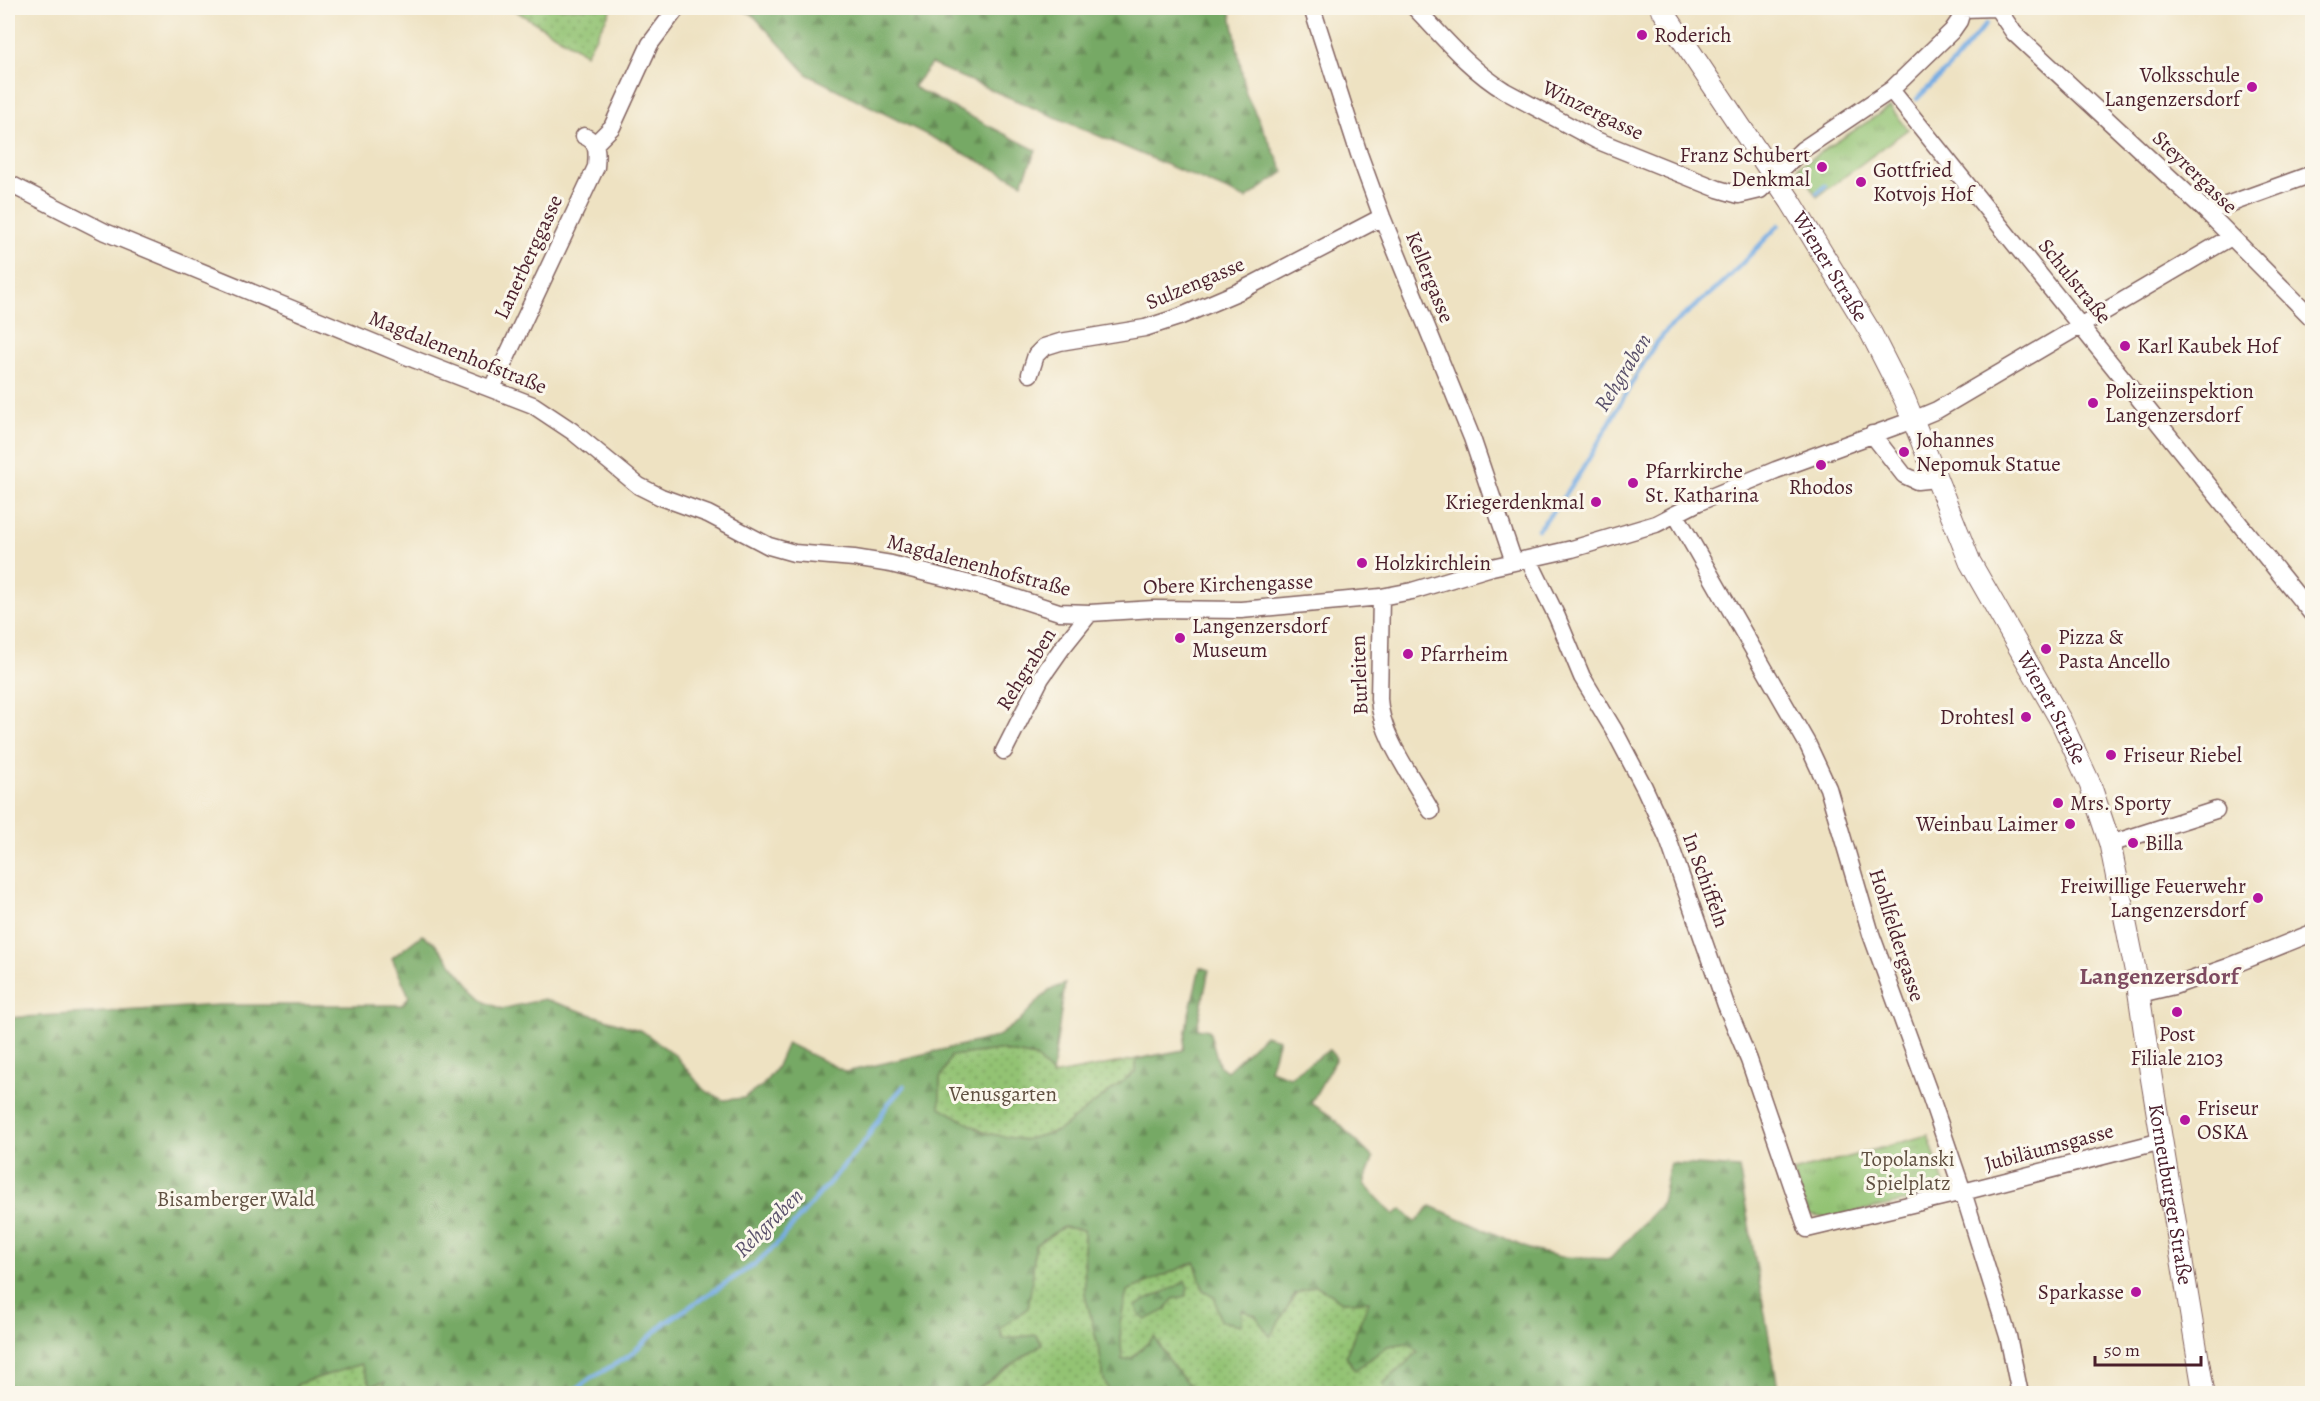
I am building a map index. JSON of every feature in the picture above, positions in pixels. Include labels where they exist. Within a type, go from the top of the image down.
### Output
[{"type":"main road","name":"Wiener Straße","points":[[1661,8],[1774,176],[1871,333],[1914,420],[1970,562],[2057,713],[2090,784],[2110,844],[2140,994]]},
{"type":"main road","name":"Korneuburger Straße","points":[[2140,994],[2204,1394]]},
{"type":"street","name":"Lanerberggasse","points":[[492,388],[596,167],[590,140],[612,127],[650,44],[677,8]]},
{"type":"street","name":"Kellergasse","points":[[1312,8],[1359,154],[1382,217],[1521,561]]},
{"type":"street","name":"Winzergasse","points":[[1415,8],[1492,84],[1596,140],[1733,194],[1754,192],[1802,150],[1891,90],[1952,31],[1963,8]]},
{"type":"street","points":[[1963,8],[1996,8]]},
{"type":"street","name":"Steyrergasse","points":[[1996,8],[2014,33],[2207,212],[2313,318]]},
{"type":"street","name":"Schulstraße","points":[[1891,90],[2312,614]]},
{"type":"street","points":[[2207,212],[2313,174]]},
{"type":"street","name":"Magdalenenhofstraße","points":[[8,183],[105,232],[416,360],[533,405],[551,416],[631,481],[649,492],[708,514],[769,546],[794,553],[891,564],[982,587],[1049,610],[1090,613]]},
{"type":"street","name":"Sulzengasse","points":[[1030,374],[1036,355],[1044,347],[1060,342],[1145,328],[1179,317],[1240,291],[1382,217]]},
{"type":"street","name":"Obere Kirchengasse","points":[[1090,613],[1154,609],[1241,610],[1381,597],[1430,587],[1656,524],[1699,502],[1765,475],[1937,410],[2231,237]]},
{"type":"street","points":[[1872,434],[1904,475],[1917,481],[1936,479]]},
{"type":"street","name":"Hohlfeldergasse","points":[[1676,515],[1808,745],[1828,788],[1871,934],[1963,1192],[2008,1336],[2020,1394]]},
{"type":"street","name":"In Schiffeln","points":[[1521,561],[1557,617],[1582,677],[1614,729],[1668,839],[1726,1005],[1749,1060],[1807,1229]]},
{"type":"street","name":"Burleiten","points":[[1381,597],[1379,699],[1381,716],[1391,739],[1431,811]]},
{"type":"street","name":"Rehgraben","points":[[1004,751],[1041,678],[1090,613]]},
{"type":"street","points":[[2110,844],[2216,810]]},
{"type":"street","points":[[2140,994],[2196,979],[2313,933]]},
{"type":"street","name":"Jubiläumsgasse","points":[[1807,1229],[2162,1141]]},
{"type":"green space","points":[[511,8],[612,8],[586,54]]},
{"type":"green space","points":[[738,8],[1230,8],[1246,94],[1284,172],[1246,199],[931,64],[913,87],[1036,150],[1022,183],[808,75],[752,14]]},
{"type":"green space","points":[[1890,107],[1908,129],[1817,197],[1798,167]]},
{"type":"green space","name":"Bisamberger Wald","points":[[422,935],[435,943],[473,990],[487,1003],[502,1009],[544,999],[642,1031],[676,1056],[704,1090],[723,1100],[744,1098],[763,1085],[776,1068],[787,1043],[846,1072],[997,1037],[1019,1021],[1049,990],[1065,984],[1052,1075],[1036,1057],[998,1050],[951,1056],[940,1079],[940,1107],[985,1133],[1024,1140],[1058,1131],[1135,1072],[1137,1059],[1183,1050],[1200,967],[1209,970],[1197,1028],[1209,1030],[1219,1065],[1227,1071],[1265,1035],[1279,1039],[1270,1070],[1290,1077],[1329,1050],[1336,1058],[1311,1103],[1331,1116],[1373,1158],[1364,1184],[1394,1215],[1401,1209],[1416,1222],[1431,1206],[1531,1250],[1562,1257],[1610,1259],[1662,1203],[1670,1163],[1739,1168],[1779,1393],[1388,1393],[1383,1384],[1418,1352],[1407,1343],[1388,1346],[1355,1370],[1346,1355],[1369,1301],[1342,1302],[1316,1285],[1296,1293],[1270,1337],[1256,1316],[1242,1310],[1242,1325],[1220,1321],[1215,1297],[1203,1290],[1195,1262],[1127,1291],[1120,1323],[1122,1360],[1132,1358],[1154,1337],[1175,1369],[1196,1393],[1110,1393],[1104,1380],[1085,1294],[1084,1230],[1063,1227],[1035,1245],[1028,1308],[1000,1328],[1003,1339],[1036,1335],[1042,1344],[971,1393],[382,1394],[385,1382],[371,1385],[361,1364],[298,1384],[291,1393],[8,1393],[8,1018],[220,1005],[403,1005],[409,996],[392,958]]},
{"type":"green space","name":"Venusgarten","points":[[998,1050],[1036,1057],[1052,1075],[1137,1059],[1135,1072],[1058,1131],[1024,1140],[985,1133],[939,1107],[940,1079],[951,1056]]},
{"type":"green space","name":"Topolanski Spielplatz","points":[[1928,1135],[1945,1187],[1942,1194],[1827,1218],[1808,1215],[1793,1172]]},
{"type":"green space","points":[[1063,1227],[1084,1230],[1085,1294],[1104,1380],[1110,1393],[971,1394],[1042,1344],[1035,1335],[1003,1339],[1000,1328],[1032,1282],[1035,1245]]},
{"type":"green space","points":[[1195,1262],[1203,1290],[1256,1316],[1270,1336],[1296,1293],[1316,1285],[1342,1302],[1370,1301],[1346,1355],[1355,1370],[1388,1346],[1407,1343],[1419,1352],[1383,1384],[1388,1394],[1196,1393],[1175,1369],[1154,1337],[1132,1358],[1122,1360],[1120,1323],[1127,1291]]},
{"type":"green space","points":[[1185,1281],[1188,1287],[1186,1296],[1173,1299],[1166,1310],[1146,1320],[1139,1315],[1136,1306]]},
{"type":"green space","points":[[361,1364],[385,1382],[382,1393],[291,1394],[298,1384]]},
{"type":"waterway","points":[[1917,99],[1954,62],[1986,24]]},
{"type":"waterway","points":[[1817,193],[1825,186]]},
{"type":"waterway","name":"Rehgraben","points":[[1538,529],[1586,463],[1654,346],[1668,329],[1725,281],[1779,225]]},
{"type":"waterway","name":"Rehgraben","points":[[570,1394],[591,1378],[629,1356],[666,1322],[755,1264],[775,1246],[865,1141],[888,1104],[904,1086]]},
{"type":"place","name":"Roderich","points":[[1642,35]]},
{"type":"place","name":"Volksschule Langenzersdorf","points":[[2252,87]]},
{"type":"place","name":"Franz Schubert Denkmal","points":[[1822,167]]},
{"type":"place","name":"Gottfried Kotvojs Hof","points":[[1861,182]]},
{"type":"place","name":"Karl Kaubek Hof","points":[[2125,346]]},
{"type":"place","name":"Polizeiinspektion Langenzersdorf","points":[[2093,403]]},
{"type":"place","name":"Johannes Nepomuk Statue","points":[[1904,452]]},
{"type":"place","name":"Rhodos","points":[[1821,465]]},
{"type":"place","name":"Pfarrkirche St. Katharina","points":[[1633,483]]},
{"type":"place","name":"Kriegerdenkmal","points":[[1596,502]]},
{"type":"place","name":"Holzkirchlein","points":[[1362,563]]},
{"type":"place","name":"Langenzersdorf Museum","points":[[1180,638]]},
{"type":"place","name":"Pizza & Pasta Ancello","points":[[2046,649]]},
{"type":"place","name":"Pfarrheim","points":[[1408,654]]},
{"type":"place","name":"Drohtesl","points":[[2026,717]]},
{"type":"place","name":"Friseur Riebel","points":[[2111,755]]},
{"type":"place","name":"Mrs. Sporty","points":[[2058,803]]},
{"type":"place","name":"Weinbau Laimer","points":[[2070,824]]},
{"type":"place","name":"Billa","points":[[2133,843]]},
{"type":"place","name":"Freiwillige Feuerwehr Langenzersdorf","points":[[2258,898]]},
{"type":"place","name":"Post Filiale 2103","points":[[2177,1012]]},
{"type":"place","name":"Friseur OSKA","points":[[2185,1120]]},
{"type":"place","name":"Sparkasse","points":[[2136,1292]]},
{"type":"district","name":"Langenzersdorf","points":[[2159,976]]}]
